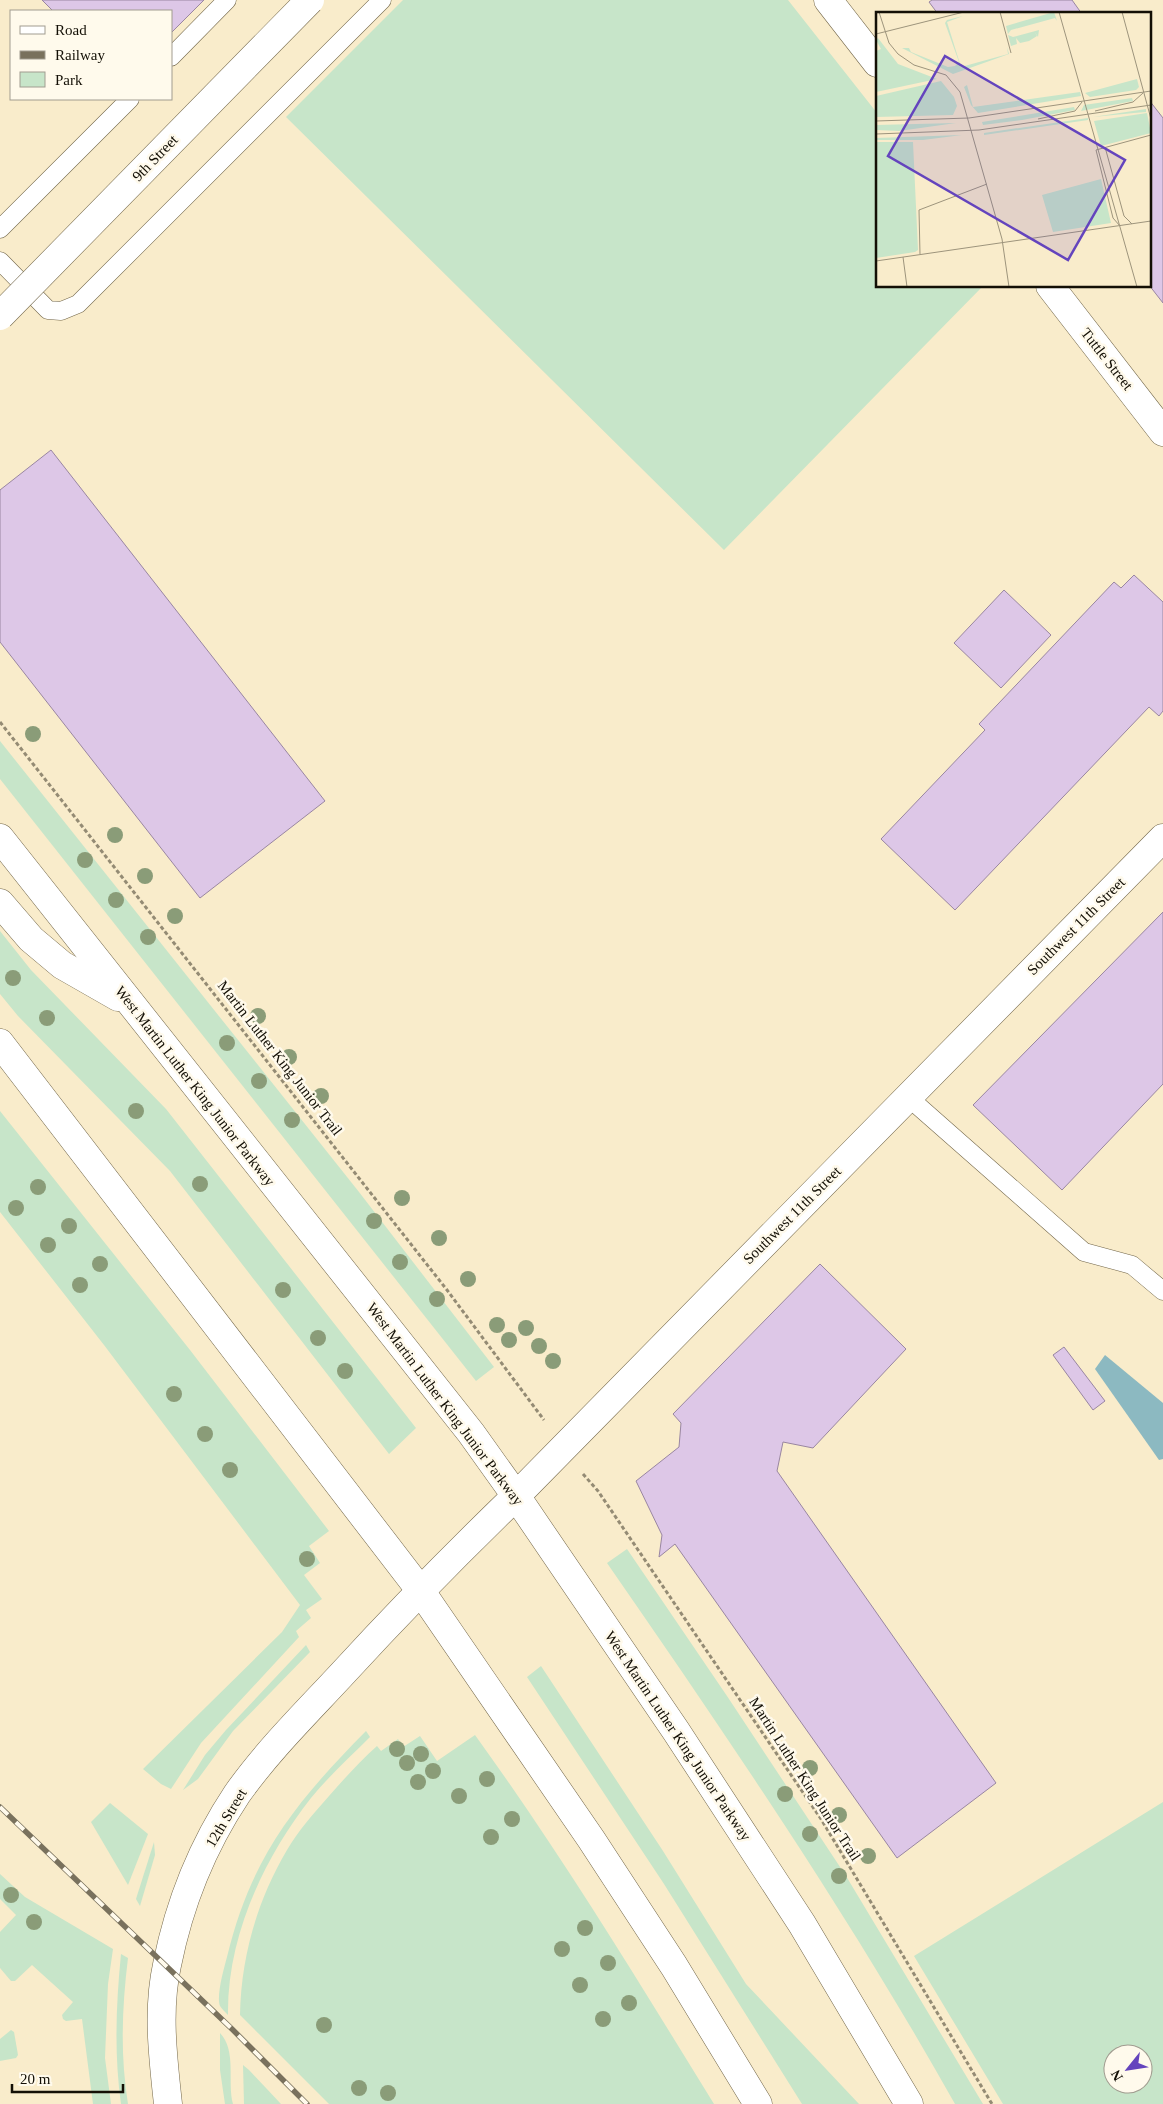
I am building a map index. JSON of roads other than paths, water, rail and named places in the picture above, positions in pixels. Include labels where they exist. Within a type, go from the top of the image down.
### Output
[{"type":"main road","name":"9th Street","points":[[0,316],[310,0]]},
{"type":"main road","points":[[828,0],[876,62]]},
{"type":"main road","name":"Tuttle Street","points":[[1052,288],[1163,432]]},
{"type":"main road","name":"West Martin Luther King Junior Parkway","points":[[0,838],[470,1433],[516,1496],[676,1731],[792,1908],[909,2104]]},
{"type":"main road","name":"Southwest 11th Street","points":[[420,1590],[516,1496],[1163,838]]},
{"type":"main road","points":[[0,902],[31,939],[62,965],[130,1004]]},
{"type":"main road","points":[[0,1043],[420,1590],[596,1846],[674,1966],[758,2104]]},
{"type":"main road","name":"12th Street","points":[[168,2104],[162,2052],[162,2008],[166,1966],[184,1899],[209,1843],[238,1794],[277,1744],[420,1590]]},
{"type":"lane","points":[[172,56],[227,0]]},
{"type":"lane","points":[[0,261],[48,310],[61,312],[78,304],[382,0]]},
{"type":"lane","points":[[0,229],[129,100]]},
{"type":"lane","points":[[908,1096],[1084,1252],[1132,1265],[1163,1290]]},
{"type":"water","points":[[1105,1355],[1163,1403],[1163,1459],[1159,1460],[1095,1369]]},
{"type":"railway","points":[[0,1807],[232,2029],[307,2104]]}]
